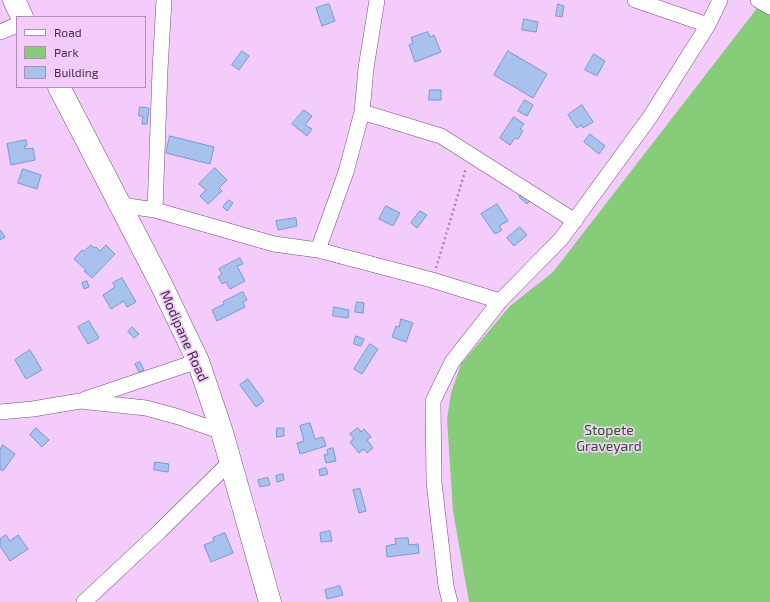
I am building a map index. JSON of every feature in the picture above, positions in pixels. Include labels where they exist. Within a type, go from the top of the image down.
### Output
[{"type":"main road","points":[[14,0],[22,16]]},
{"type":"main road","name":"Modipane Road","points":[[60,88],[121,205],[198,361],[222,432],[270,602]]},
{"type":"street","points":[[155,210],[164,0]]},
{"type":"street","points":[[318,250],[346,172],[362,112],[366,68],[377,0]]},
{"type":"street","points":[[635,0],[708,25]]},
{"type":"street","points":[[450,602],[446,586],[434,482],[433,401],[452,362],[500,301],[561,239],[650,117],[708,25],[720,0]]},
{"type":"street","points":[[758,0],[770,8]]},
{"type":"street","points":[[0,32],[16,25]]},
{"type":"street","points":[[362,112],[441,136],[575,221]]},
{"type":"street","points":[[121,205],[155,210],[274,244],[318,250],[432,280],[500,301]]},
{"type":"street","points":[[0,412],[33,409],[80,401],[198,361]]},
{"type":"street","points":[[80,401],[146,408],[180,417],[222,432]]},
{"type":"street","points":[[84,602],[160,531],[230,462]]},
{"type":"path","points":[[432,280],[471,154]]},
{"type":"green space","name":"Stopete Graveyard","points":[[758,7],[770,15],[770,602],[469,602],[453,511],[447,419],[451,393],[461,364],[510,306],[553,272]]},
{"type":"building","points":[[329,4],[335,21],[322,26],[316,8]]},
{"type":"building","points":[[558,4],[564,6],[562,17],[556,16]]},
{"type":"building","points":[[524,19],[538,22],[536,32],[522,30]]},
{"type":"building","points":[[428,32],[430,37],[434,35],[441,52],[415,62],[409,45],[413,43],[411,38]]},
{"type":"building","points":[[242,51],[249,56],[239,70],[232,65]]},
{"type":"building","points":[[508,51],[547,74],[533,98],[494,75]]},
{"type":"building","points":[[594,54],[605,61],[597,76],[585,70]]},
{"type":"building","points":[[430,90],[441,90],[441,100],[429,100]]},
{"type":"building","points":[[525,100],[533,105],[527,116],[518,111]]},
{"type":"building","points":[[582,105],[593,122],[583,128],[581,125],[577,128],[568,115]]},
{"type":"building","points":[[140,107],[149,108],[147,124],[142,124],[143,116],[139,116]]},
{"type":"building","points":[[304,110],[312,116],[305,125],[312,129],[307,136],[292,124]]},
{"type":"building","points":[[514,117],[524,124],[520,129],[523,131],[518,139],[515,138],[510,145],[500,138]]},
{"type":"building","points":[[590,134],[605,146],[599,154],[584,142]]},
{"type":"building","points":[[170,136],[214,147],[210,164],[166,153]]},
{"type":"building","points":[[26,140],[27,146],[24,146],[25,149],[33,148],[35,160],[11,165],[7,144]]},
{"type":"building","points":[[215,168],[227,180],[219,188],[222,191],[208,204],[200,196],[206,190],[199,184]]},
{"type":"building","points":[[23,169],[41,175],[37,189],[18,183]]},
{"type":"building","points":[[525,190],[533,197],[527,204],[519,197]]},
{"type":"building","points":[[229,200],[233,203],[227,211],[223,207]]},
{"type":"building","points":[[497,204],[508,221],[499,226],[502,230],[495,234],[481,214]]},
{"type":"building","points":[[386,206],[400,213],[393,226],[379,219]]},
{"type":"building","points":[[420,211],[427,215],[417,228],[411,223]]},
{"type":"building","points":[[296,218],[297,226],[278,230],[276,221]]},
{"type":"building","points":[[520,227],[527,235],[514,246],[507,238]]},
{"type":"building","points":[[0,230],[5,237],[0,240]]},
{"type":"building","points":[[91,245],[100,251],[106,245],[115,254],[92,278],[74,259],[82,250],[84,251]]},
{"type":"building","points":[[240,258],[243,264],[237,266],[245,281],[230,289],[226,282],[222,284],[218,277],[222,274],[219,269]]},
{"type":"building","points":[[122,278],[136,302],[127,307],[124,301],[111,309],[103,295],[115,287],[113,283]]},
{"type":"building","points":[[87,281],[89,287],[84,289],[82,283]]},
{"type":"building","points":[[243,292],[247,300],[243,302],[245,307],[217,321],[212,310],[224,304],[223,302]]},
{"type":"building","points":[[357,302],[364,303],[363,313],[355,312]]},
{"type":"building","points":[[334,307],[349,310],[348,318],[333,316]]},
{"type":"building","points":[[401,319],[413,323],[406,342],[392,337],[396,326],[399,327]]},
{"type":"building","points":[[89,321],[99,338],[88,344],[78,327]]},
{"type":"building","points":[[132,327],[139,334],[134,338],[128,332]]},
{"type":"building","points":[[356,336],[364,339],[361,346],[354,344]]},
{"type":"building","points":[[370,344],[378,349],[362,374],[354,369]]},
{"type":"building","points":[[30,350],[42,370],[26,379],[15,360]]},
{"type":"building","points":[[140,362],[144,370],[139,372],[135,364]]},
{"type":"building","points":[[248,379],[264,401],[256,407],[240,385]]},
{"type":"building","points":[[310,423],[315,439],[323,437],[326,446],[300,454],[297,443],[304,441],[300,426]]},
{"type":"building","points":[[36,428],[49,440],[42,447],[30,435]]},
{"type":"building","points":[[277,428],[284,428],[284,436],[277,437]]},
{"type":"building","points":[[358,428],[361,432],[364,429],[371,437],[367,440],[373,448],[367,453],[364,449],[359,453],[350,442],[354,439],[350,434]]},
{"type":"building","points":[[3,445],[15,454],[3,471],[0,469],[0,450]]},
{"type":"building","points":[[333,448],[336,461],[326,463],[324,455],[328,454],[327,450]]},
{"type":"building","points":[[155,462],[169,464],[168,472],[154,470]]},
{"type":"building","points":[[326,468],[328,474],[320,476],[319,470]]},
{"type":"building","points":[[283,474],[284,480],[277,482],[276,476]]},
{"type":"building","points":[[268,478],[270,485],[260,487],[258,480]]},
{"type":"building","points":[[360,489],[366,511],[359,513],[353,490]]},
{"type":"building","points":[[330,531],[332,541],[321,542],[320,533]]},
{"type":"building","points":[[225,533],[233,553],[211,562],[204,545],[214,541],[213,538]]},
{"type":"building","points":[[6,535],[10,541],[18,535],[28,549],[10,561],[0,546],[0,539]]},
{"type":"building","points":[[408,538],[409,545],[418,544],[419,553],[387,557],[386,546],[396,544],[395,539]]},
{"type":"building","points":[[340,586],[343,595],[327,599],[325,590]]}]
